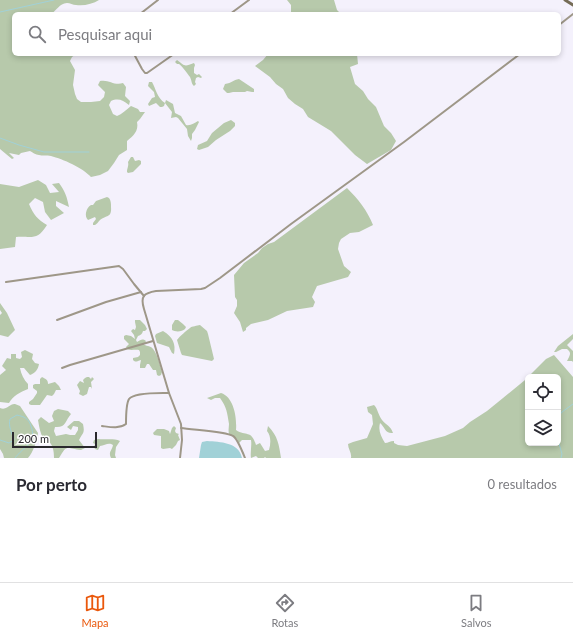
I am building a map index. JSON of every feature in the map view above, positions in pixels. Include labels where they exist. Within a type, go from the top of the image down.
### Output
[{"type":"street","points":[[143,12],[158,0]]},
{"type":"street","points":[[233,12],[249,0]]},
{"type":"street","points":[[565,0],[573,5]]},
{"type":"street","points":[[561,23],[573,14]]},
{"type":"street","points":[[135,56],[145,73],[171,56]]},
{"type":"street","points":[[180,458],[182,440],[179,417],[169,393],[142,304],[144,296],[149,292],[201,289],[216,281],[517,56]]},
{"type":"street","points":[[6,282],[121,266],[144,296]]},
{"type":"street","points":[[57,320],[106,302],[141,292]]},
{"type":"street","points":[[62,368],[153,341]]},
{"type":"street","points":[[102,426],[124,426],[126,424],[128,401],[132,397],[143,394],[169,393]]},
{"type":"street","points":[[181,428],[222,433],[233,436],[245,458]]},
{"type":"green space","points":[[0,0],[99,0],[85,5],[67,3],[60,6],[53,12],[12,12],[12,56],[73,56],[70,61],[75,70],[73,85],[77,99],[81,102],[100,101],[104,97],[105,92],[98,85],[100,81],[117,84],[123,83],[126,87],[125,96],[130,101],[129,105],[120,100],[111,101],[109,105],[113,114],[117,116],[131,106],[138,109],[140,112],[145,112],[137,122],[135,133],[127,141],[127,150],[119,155],[108,171],[91,177],[78,167],[56,157],[38,155],[30,151],[19,155],[9,153],[14,158],[12,159],[0,149]]},
{"type":"green space","points":[[287,0],[334,0],[339,12],[291,12],[291,5]]},
{"type":"green space","points":[[266,56],[357,56],[358,64],[350,67],[355,84],[376,107],[384,126],[396,141],[391,150],[367,164],[355,155],[331,131],[308,117],[303,109],[288,98],[283,89],[255,66]]},
{"type":"green space","points":[[177,60],[185,65],[194,63],[194,73],[197,75],[199,74],[202,77],[196,78],[196,84],[194,86],[185,70],[175,62]]},
{"type":"green space","points":[[239,79],[254,89],[254,92],[247,91],[227,93],[223,89],[225,84]]},
{"type":"green space","points":[[149,82],[152,82],[158,96],[165,103],[164,106],[160,107],[156,103],[149,106],[148,104],[152,98],[155,97],[154,92],[148,86]]},
{"type":"green space","points":[[166,100],[173,104],[175,113],[181,116],[186,125],[199,122],[192,134],[191,141],[188,136],[187,129],[178,118],[171,118],[172,112],[165,103]]},
{"type":"green space","points":[[231,120],[235,123],[235,126],[230,131],[208,147],[199,150],[197,149],[198,145],[207,141],[212,133],[224,123]]},
{"type":"green space","points":[[131,157],[133,157],[135,161],[141,161],[141,164],[133,172],[128,173],[128,162]]},
{"type":"green space","points":[[38,180],[46,185],[50,193],[59,192],[52,184],[59,183],[66,194],[69,207],[56,201],[56,206],[64,213],[51,220],[45,212],[43,202],[35,198],[29,204],[38,219],[47,225],[37,236],[16,237],[15,247],[0,249],[0,184],[19,187]]},
{"type":"green space","points":[[347,188],[362,205],[373,225],[359,232],[350,233],[341,239],[339,243],[338,249],[344,266],[351,272],[348,277],[317,286],[312,297],[315,302],[313,307],[287,311],[268,320],[251,324],[243,332],[240,322],[234,313],[237,306],[237,300],[235,297],[234,275],[244,263],[258,253],[262,248],[274,242]]},
{"type":"green space","points":[[107,197],[111,202],[110,215],[102,218],[96,225],[93,225],[96,219],[95,217],[88,220],[86,216],[89,206],[93,205],[96,201]]},
{"type":"green space","points":[[0,303],[7,313],[15,330],[8,337],[0,335],[0,315],[2,313],[0,310]]},
{"type":"green space","points":[[135,320],[140,320],[147,329],[138,336],[136,340],[137,342],[145,340],[144,345],[151,347],[155,352],[162,372],[159,376],[157,375],[156,370],[153,370],[149,364],[147,364],[145,368],[140,368],[141,360],[136,362],[133,360],[133,358],[140,355],[139,350],[128,350],[126,347],[129,344],[124,339],[124,336],[131,336],[135,339],[131,331],[133,329],[135,330]]},
{"type":"green space","points":[[175,320],[178,320],[183,324],[186,327],[185,329],[182,331],[172,330],[172,325]]},
{"type":"green space","points":[[200,325],[207,331],[208,334],[214,359],[212,361],[182,355],[181,353],[177,340],[191,327]]},
{"type":"green space","points":[[163,331],[173,341],[175,347],[174,354],[169,347],[157,343],[155,336],[156,334]]},
{"type":"green space","points":[[573,334],[573,339],[567,345],[573,351],[573,362],[567,361],[570,352],[567,349],[554,352],[558,346]]},
{"type":"green space","points":[[25,350],[33,354],[32,359],[35,363],[39,364],[36,371],[30,375],[24,368],[20,368],[25,381],[28,384],[28,389],[17,394],[9,403],[0,402],[0,375],[6,370],[2,366],[7,358],[11,359],[11,354],[16,354],[16,358],[20,359],[22,357],[21,352]]},
{"type":"green space","points":[[554,355],[573,377],[573,458],[351,458],[348,444],[367,438],[373,424],[372,415],[368,412],[367,407],[374,405],[382,420],[390,427],[393,433],[385,430],[380,423],[379,426],[381,436],[385,443],[394,441],[394,443],[398,445],[407,446],[445,436],[463,428],[487,411],[525,380],[525,446],[561,446],[561,374],[531,374],[546,359]]},
{"type":"green space","points":[[42,377],[48,382],[48,384],[55,382],[61,390],[56,390],[52,396],[47,395],[40,405],[31,405],[29,402],[37,393],[37,391],[33,388],[33,385],[40,384],[40,379]]},
{"type":"green space","points":[[87,377],[91,379],[92,377],[94,379],[91,382],[92,389],[89,387],[87,394],[83,396],[79,394],[80,391],[77,385],[80,381],[84,383],[83,380]]},
{"type":"green space","points":[[221,393],[225,395],[232,403],[236,420],[236,430],[250,435],[256,445],[260,443],[265,451],[269,450],[270,445],[270,437],[267,431],[268,426],[276,437],[281,458],[258,458],[256,456],[251,458],[251,440],[242,440],[239,443],[237,439],[229,434],[227,413],[222,401],[220,398],[211,400],[207,398]]},
{"type":"green space","points":[[15,404],[20,406],[38,433],[32,453],[28,458],[4,458],[0,449],[0,408],[2,409]]},
{"type":"green space","points":[[58,409],[68,411],[71,414],[65,424],[55,427],[54,431],[56,436],[66,434],[75,435],[78,427],[73,426],[71,430],[67,427],[74,421],[79,421],[83,424],[84,430],[79,440],[85,448],[81,450],[67,448],[59,458],[54,458],[52,446],[47,440],[44,439],[38,420],[41,417],[49,423],[54,421],[52,416],[54,411]]},
{"type":"green space","points":[[174,426],[176,428],[176,433],[179,434],[180,440],[172,449],[161,448],[161,436],[154,435],[153,433],[157,429],[164,429],[169,431],[170,434]]},
{"type":"green space","points":[[94,440],[120,441],[116,447],[116,458],[111,458],[110,456],[113,445],[111,444],[100,446],[98,450],[95,449],[95,444],[93,443]]},
{"type":"water","points":[[207,441],[233,446],[240,453],[242,458],[199,458],[202,442]]},
{"type":"waterway","points":[[0,12],[54,0]]},
{"type":"waterway","points":[[0,138],[44,152],[89,152]]},
{"type":"waterway","points":[[561,413],[573,404]]},
{"type":"waterway","points":[[0,440],[9,443],[14,440],[10,427],[10,419],[17,415],[24,417],[29,421],[32,432],[31,440],[15,458]]},
{"type":"waterway","points":[[560,446],[562,454],[561,458]]}]
